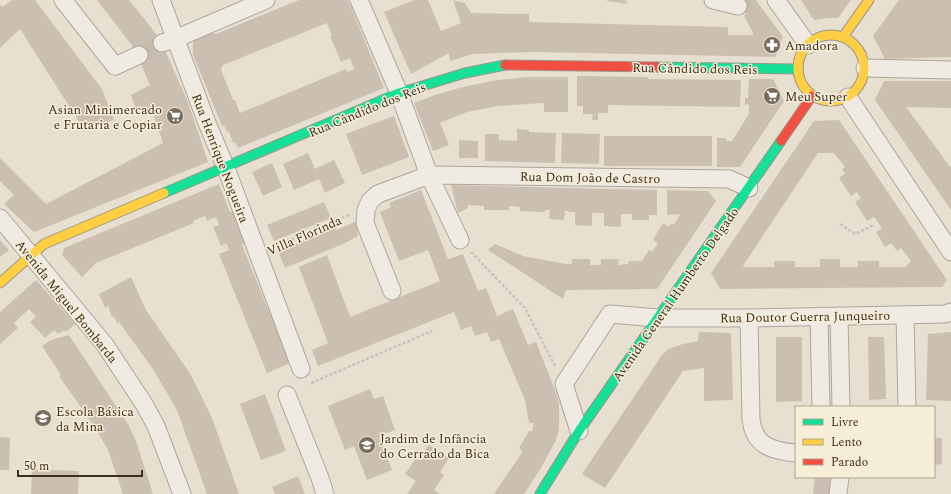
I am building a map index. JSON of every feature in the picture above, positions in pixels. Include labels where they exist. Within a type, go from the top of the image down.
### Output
[{"type":"street","points":[[63,0],[115,66],[139,54]]},
{"type":"street","name":"Rua Henrique Nogueira","points":[[160,0],[169,41],[226,168],[301,369]]},
{"type":"street","points":[[169,41],[266,0]]},
{"type":"street","points":[[359,0],[399,93],[429,175],[460,240]]},
{"type":"street","points":[[712,0],[738,6]]},
{"type":"street","points":[[776,0],[808,45]]},
{"type":"street","points":[[843,37],[869,0]]},
{"type":"street","points":[[834,35],[843,37],[852,42],[863,58],[864,77],[860,85],[848,97],[839,101],[830,102],[821,100],[812,96],[800,79],[798,69],[799,60],[802,52],[815,39],[834,35]]},
{"type":"street","name":"Rua Cândido dos Reis","points":[[0,283],[44,244],[226,168],[399,93],[465,73],[504,65],[798,69]]},
{"type":"street","points":[[864,68],[951,70]]},
{"type":"street","name":"Avenida General Humberto Delgado","points":[[540,494],[579,431],[812,96]]},
{"type":"street","points":[[848,97],[951,252]]},
{"type":"street","points":[[392,291],[365,223],[366,210],[370,201],[378,194],[429,175]]},
{"type":"street","name":"Rua Dom João de Castro","points":[[429,175],[729,179],[749,188]]},
{"type":"street","name":"Avenida Miguel Bombarda","points":[[0,218],[105,345],[144,404],[156,426],[182,494]]},
{"type":"street","name":"Rua Doutor Guerra Junqueiro","points":[[564,384],[610,314],[658,318],[749,318],[905,315],[951,312]]},
{"type":"street","points":[[905,315],[907,406]]},
{"type":"street","points":[[819,316],[821,406]]},
{"type":"street","points":[[839,316],[841,406]]},
{"type":"street","points":[[749,318],[751,419],[754,431],[760,441],[769,447],[782,452],[795,453]]},
{"type":"street","points":[[564,384],[579,431]]},
{"type":"street","points":[[287,395],[320,478],[324,494]]},
{"type":"street","points":[[838,494],[840,478]]},
{"type":"path","name":"Villa Florinda","points":[[258,255],[349,215]]},
{"type":"path","points":[[840,224],[855,234],[874,225]]},
{"type":"path","points":[[460,240],[525,308],[564,384]]},
{"type":"path","points":[[287,395],[308,384],[432,331]]},
{"type":"building","points":[[12,0],[35,0],[102,89],[114,120],[85,131],[20,29],[0,48],[0,4],[2,7]]},
{"type":"building","points":[[97,0],[129,0],[160,39],[188,102],[208,162],[34,232],[4,204],[14,195],[0,181],[0,158],[46,204],[163,143],[153,113],[137,112],[131,95],[150,85],[134,48]]},
{"type":"building","points":[[299,0],[348,0],[384,88],[238,148],[235,142],[233,143],[229,131],[227,132],[224,125],[222,126],[193,55],[193,43],[199,31],[216,34]],"holes":[[[327,23],[332,35],[330,36],[341,62],[350,58],[354,69],[347,72],[346,69],[240,113],[221,70],[223,65]]]},
{"type":"building","points":[[415,0],[428,0],[441,31],[461,23],[453,0],[465,3],[471,13],[529,14],[529,22],[728,27],[728,35],[754,35],[744,16],[746,13],[739,2],[734,0],[756,0],[783,37],[775,57],[535,52],[473,54],[450,61],[449,53],[411,74],[384,12]]},
{"type":"building","points":[[625,0],[628,4],[607,1]]},
{"type":"building","points":[[801,0],[851,0],[838,18],[814,20]]},
{"type":"building","points":[[899,0],[951,0],[951,57],[885,59],[873,36]]},
{"type":"building","points":[[577,76],[648,77],[648,79],[741,80],[740,107],[608,105],[608,113],[598,113],[598,120],[592,120],[593,114],[583,114],[583,106],[577,106]]},
{"type":"building","points":[[529,77],[568,77],[568,112],[544,112],[544,103],[498,106],[467,112],[440,123],[449,145],[433,151],[414,103],[463,87],[497,80]]},
{"type":"building","points":[[749,79],[773,79],[784,101],[740,167],[717,167],[717,138],[726,138],[726,141],[732,141],[749,114],[749,104],[745,105],[745,98],[748,98]]},
{"type":"building","points":[[884,81],[951,81],[951,108],[906,107],[951,168],[951,210],[875,100]]},
{"type":"building","points":[[394,116],[409,157],[362,175],[346,134]]},
{"type":"building","points":[[839,120],[947,280],[942,287],[720,289],[711,273],[814,121]],"holes":[[[818,153],[834,153],[845,167],[842,169],[845,174],[839,178],[851,196],[857,192],[861,198],[855,202],[867,221],[874,217],[882,228],[876,232],[885,247],[891,243],[897,251],[901,248],[911,261],[906,267],[879,267],[879,261],[858,261],[858,267],[840,267],[840,259],[820,259],[820,267],[795,267],[795,261],[774,261],[774,267],[744,267],[743,266]]]},
{"type":"building","points":[[517,129],[529,130],[529,132],[556,133],[555,163],[485,161],[485,134],[499,134],[499,140],[517,141]]},
{"type":"building","points":[[562,133],[600,134],[599,164],[561,163]]},
{"type":"building","points":[[604,136],[712,136],[712,166],[604,166]]},
{"type":"building","points":[[459,140],[478,141],[478,158],[459,158]]},
{"type":"building","points":[[308,153],[315,169],[334,160],[345,183],[325,193],[319,179],[294,190],[283,164]]},
{"type":"building","points":[[272,163],[282,187],[263,196],[252,172]]},
{"type":"building","points":[[219,184],[230,212],[233,210],[246,243],[242,245],[290,363],[267,373],[219,254],[229,250],[226,243],[221,246],[213,227],[219,225],[216,217],[207,221],[205,216],[193,221],[194,223],[96,263],[82,277],[62,255],[64,248]]},
{"type":"building","points":[[451,185],[657,190],[657,215],[649,215],[649,220],[632,220],[632,214],[621,214],[621,227],[604,226],[604,213],[592,213],[592,226],[575,225],[575,212],[569,211],[565,211],[564,220],[549,219],[550,210],[545,210],[545,212],[520,211],[520,207],[509,206],[509,210],[484,210],[484,206],[467,205],[468,208],[458,213]]},
{"type":"building","points":[[421,190],[448,259],[463,254],[478,291],[486,288],[497,316],[513,309],[528,345],[536,342],[555,390],[559,403],[559,430],[555,442],[541,468],[524,494],[494,494],[521,454],[522,451],[519,448],[529,431],[532,431],[534,423],[529,423],[525,400],[499,339],[491,342],[487,332],[475,336],[471,326],[461,330],[454,312],[318,366],[312,350],[328,343],[299,267],[327,255],[350,317],[440,281],[428,250],[399,261],[380,212],[391,207],[389,203]]},
{"type":"building","points":[[667,190],[708,191],[716,201],[657,289],[566,290],[563,299],[488,250],[495,244],[523,256],[566,264],[572,264],[572,259],[590,259],[590,265],[601,265],[601,259],[619,259],[618,265],[628,264],[629,261],[642,261],[649,250],[652,252],[658,243],[653,240],[663,223],[669,227],[671,223],[674,225],[680,214],[667,215]]},
{"type":"building","points":[[324,202],[331,218],[274,241],[267,225]]},
{"type":"building","points":[[357,221],[358,236],[343,244],[285,268],[278,251],[335,227],[336,230]]},
{"type":"building","points":[[0,240],[9,250],[0,257]]},
{"type":"building","points":[[131,277],[146,310],[191,375],[212,418],[239,494],[207,494],[177,410],[153,369],[119,322],[117,323],[114,316],[112,317],[108,306],[105,308],[99,294]]},
{"type":"building","points":[[36,280],[75,324],[66,332],[64,330],[58,334],[54,330],[45,338],[30,322],[36,317],[29,309],[14,323],[18,328],[0,344],[0,312]]},
{"type":"building","points":[[699,332],[731,333],[733,400],[704,401],[704,368],[683,371],[605,488],[582,474],[662,355],[668,349],[698,341]]},
{"type":"building","points":[[951,332],[951,401],[926,400],[928,334]]},
{"type":"building","points":[[69,335],[128,424],[136,441],[153,494],[123,494],[108,450],[94,426],[59,376],[61,375],[42,346],[51,340]]},
{"type":"building","points":[[776,337],[802,337],[802,401],[776,402]]},
{"type":"building","points":[[868,337],[884,337],[886,399],[869,400]]},
{"type":"building","points":[[370,389],[374,399],[383,396],[395,430],[379,436],[392,470],[367,480],[354,446],[345,450],[328,406]]},
{"type":"building","points":[[265,394],[286,451],[261,460],[240,404]]},
{"type":"building","points":[[0,437],[10,438],[9,470],[0,470]]},
{"type":"building","points":[[935,438],[942,438],[942,464],[935,465]]},
{"type":"building","points":[[429,445],[449,458],[440,472],[444,475],[434,490],[440,494],[407,494],[416,481],[405,474],[418,455],[421,456]]},
{"type":"building","points":[[32,469],[79,471],[78,494],[31,494]]},
{"type":"building","points":[[298,476],[305,494],[275,494],[272,487]]},
{"type":"building","points":[[815,478],[832,478],[830,494],[813,494]]},
{"type":"tunnel","points":[[738,6],[750,0]]},
{"type":"tunnel","points":[[139,55],[162,43]]},
{"type":"traffic: fast","points":[[164,193],[399,93],[465,73],[505,65]]},
{"type":"traffic: fast","points":[[657,67],[798,69]]},
{"type":"traffic: fast","points":[[540,494],[579,431],[781,141]]},
{"type":"traffic: slow","points":[[843,37],[869,0]]},
{"type":"traffic: slow","points":[[831,35],[844,38],[854,45],[861,55],[864,68],[861,81],[854,91],[844,98],[831,101],[818,98],[808,91],[801,81],[798,68],[801,55],[808,45],[818,38],[831,35]]},
{"type":"traffic: slow","points":[[0,283],[44,244],[164,193]]},
{"type":"traffic: jam","points":[[505,65],[657,67]]},
{"type":"traffic: jam","points":[[781,141],[812,96]]},
{"type":"place","name":"Amadora","points":[[772,45]]},
{"type":"place","name":"Meu Super","points":[[772,96]]},
{"type":"place","name":"Asian Minimercado e Frutaria e Copiar","points":[[175,116]]},
{"type":"place","name":"Escola Básica da Mina","points":[[43,418]]},
{"type":"place","name":"Jardim de Infância do Cerrado da Bica","points":[[367,445]]}]
